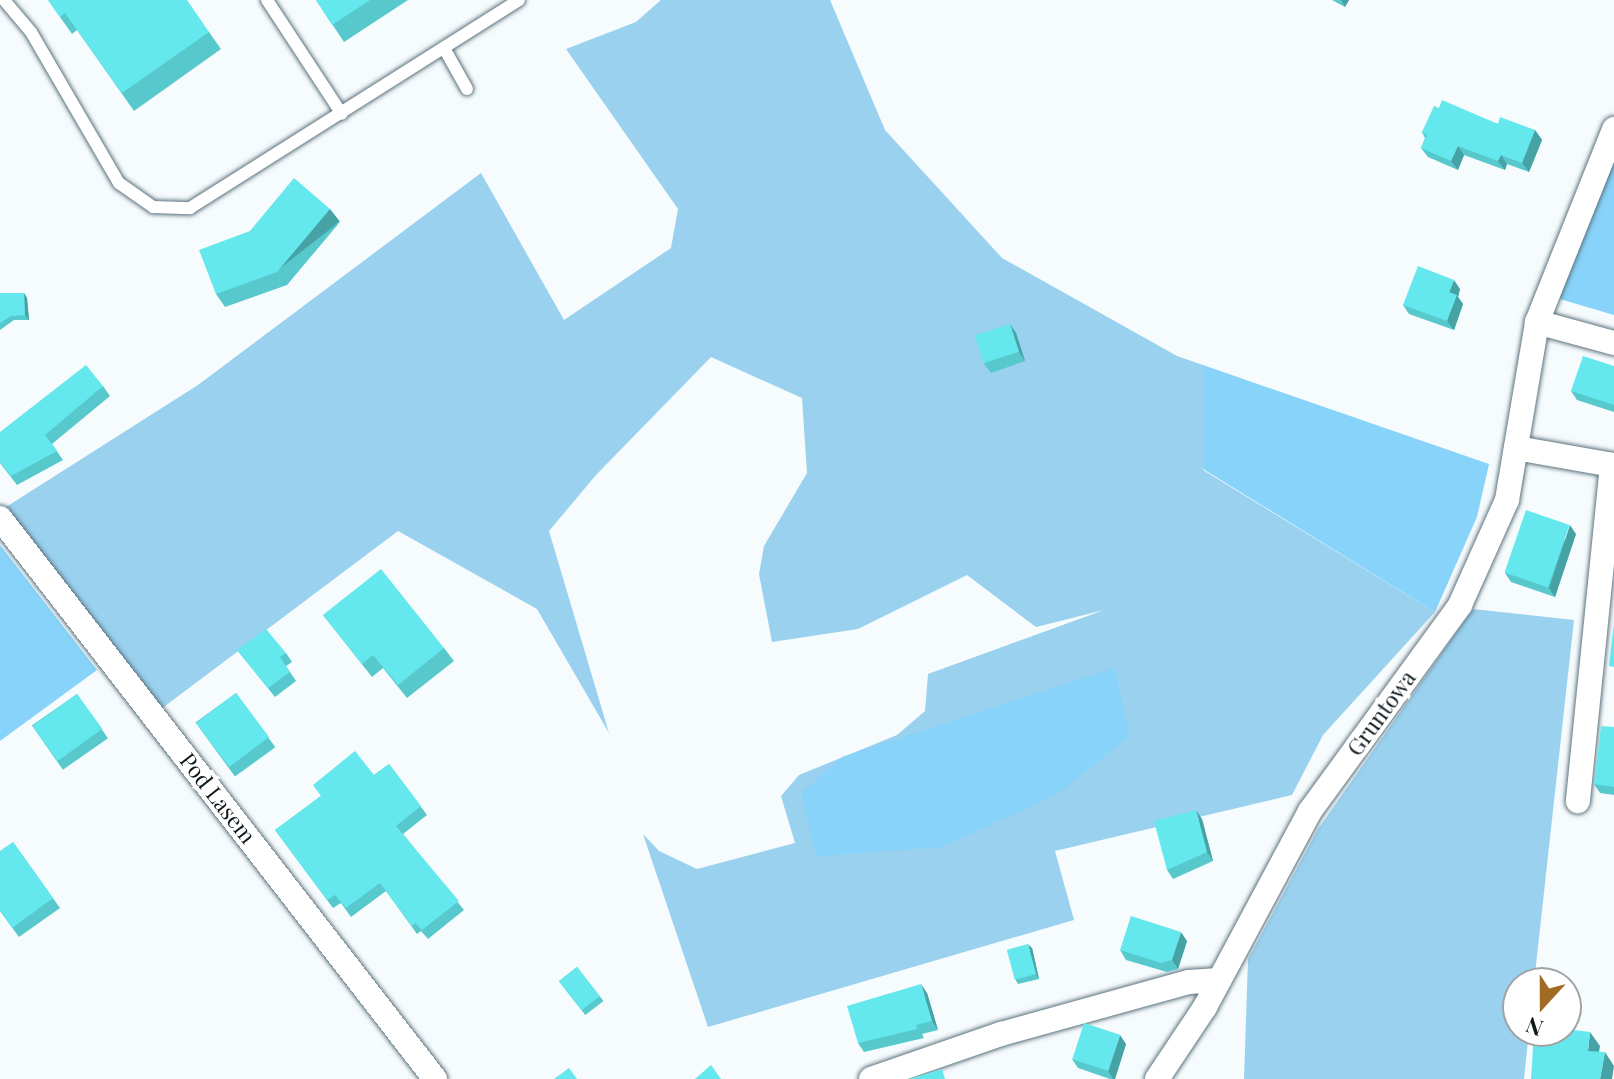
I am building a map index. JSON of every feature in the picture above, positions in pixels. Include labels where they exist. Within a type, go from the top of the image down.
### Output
[{"type":"street","name":"Gruntowa","points":[[1157,1079],[1219,980],[1310,811],[1460,605],[1507,500],[1537,322],[1614,129]]},
{"type":"street","points":[[1537,322],[1614,343]]},
{"type":"street","points":[[1516,448],[1612,465],[1578,801]]},
{"type":"street","name":"Pod Lasem","points":[[0,518],[435,1079]]},
{"type":"street","points":[[871,1079],[1001,1034],[1189,982],[1219,980]]},
{"type":"lane","points":[[4,0],[31,32],[119,183],[153,207],[190,208],[519,0]]},
{"type":"lane","points":[[267,0],[342,114]]},
{"type":"lane","points":[[444,48],[467,89]]},
{"type":"shaded area","points":[[661,0],[830,0],[885,130],[1002,258],[1177,356],[1203,365],[1203,470],[1435,612],[1323,735],[1292,795],[1055,851],[1074,920],[708,1027],[643,834],[659,851],[697,869],[795,843],[781,796],[799,775],[897,735],[925,711],[928,674],[1104,610],[1036,627],[967,575],[858,629],[772,642],[759,574],[764,546],[807,473],[802,398],[711,357],[596,475],[549,531],[609,733],[537,609],[398,531],[161,709],[6,507],[198,385],[481,173],[564,320],[671,248],[678,209],[566,49],[636,22]]},
{"type":"shaded area","points":[[1614,155],[1614,315],[1553,297]]},
{"type":"shaded area","points":[[1203,365],[1489,464],[1477,517],[1435,612],[1203,469]]},
{"type":"shaded area","points":[[0,545],[97,670],[0,741]]},
{"type":"shaded area","points":[[1473,609],[1574,620],[1536,967],[1502,967],[1502,1047],[1527,1047],[1524,1079],[1244,1079],[1248,959],[1318,829]]},
{"type":"shaded area","points":[[1115,668],[1129,736],[1059,793],[942,847],[816,856],[801,793],[842,757]]},
{"type":"building","points":[[48,0],[187,0],[209,32],[122,93],[65,13],[60,17]]},
{"type":"building","points":[[316,0],[370,0],[332,25]]},
{"type":"building","points":[[1442,100],[1498,124],[1500,117],[1535,130],[1522,163],[1501,155],[1498,161],[1458,146],[1451,161],[1421,148],[1427,135],[1422,132],[1434,106],[1439,108]]},
{"type":"building","points":[[294,178],[330,209],[277,272],[216,294],[199,250],[250,231]]},
{"type":"building","points":[[1418,266],[1454,280],[1449,292],[1457,295],[1447,321],[1403,305]]},
{"type":"building","points":[[0,293],[24,293],[25,315],[11,316],[0,323]]},
{"type":"building","points":[[1010,324],[1019,352],[984,363],[975,335]]},
{"type":"building","points":[[1583,356],[1614,366],[1614,405],[1571,391]]},
{"type":"building","points":[[86,365],[103,386],[45,435],[57,451],[11,476],[0,462],[0,432]]},
{"type":"building","points":[[1526,510],[1569,525],[1548,587],[1505,572]]},
{"type":"building","points":[[381,569],[444,648],[398,685],[373,655],[362,664],[323,615]]},
{"type":"building","points":[[1614,622],[1614,667],[1609,666]]},
{"type":"building","points":[[266,629],[286,653],[280,657],[290,672],[268,688],[237,650]]},
{"type":"building","points":[[236,693],[269,737],[229,767],[196,723]]},
{"type":"building","points":[[77,694],[102,729],[58,761],[33,726]]},
{"type":"building","points":[[1601,726],[1614,727],[1614,787],[1594,784]]},
{"type":"building","points":[[355,751],[374,775],[389,764],[421,806],[396,826],[459,901],[422,930],[415,923],[412,926],[380,883],[346,908],[335,895],[327,900],[275,830],[321,796],[313,785]]},
{"type":"building","points":[[1196,810],[1207,852],[1167,870],[1154,821]]},
{"type":"building","points":[[13,842],[53,898],[12,928],[0,910],[0,851]]},
{"type":"building","points":[[1131,916],[1181,932],[1172,960],[1161,963],[1120,950]]},
{"type":"building","points":[[1028,944],[1036,974],[1015,980],[1007,950]]},
{"type":"building","points":[[577,967],[600,996],[582,1010],[559,981]]},
{"type":"building","points":[[921,984],[932,1021],[916,1025],[917,1029],[858,1043],[847,1006]]},
{"type":"building","points":[[1084,1023],[1120,1035],[1108,1071],[1072,1059]]},
{"type":"building","points":[[1582,1031],[1590,1032],[1588,1051],[1605,1052],[1600,1079],[1531,1079],[1533,1047],[1582,1047]]},
{"type":"building","points":[[711,1065],[721,1079],[695,1079]]},
{"type":"building","points":[[569,1068],[577,1079],[554,1079]]},
{"type":"building","points":[[942,1069],[945,1079],[909,1079]]}]
